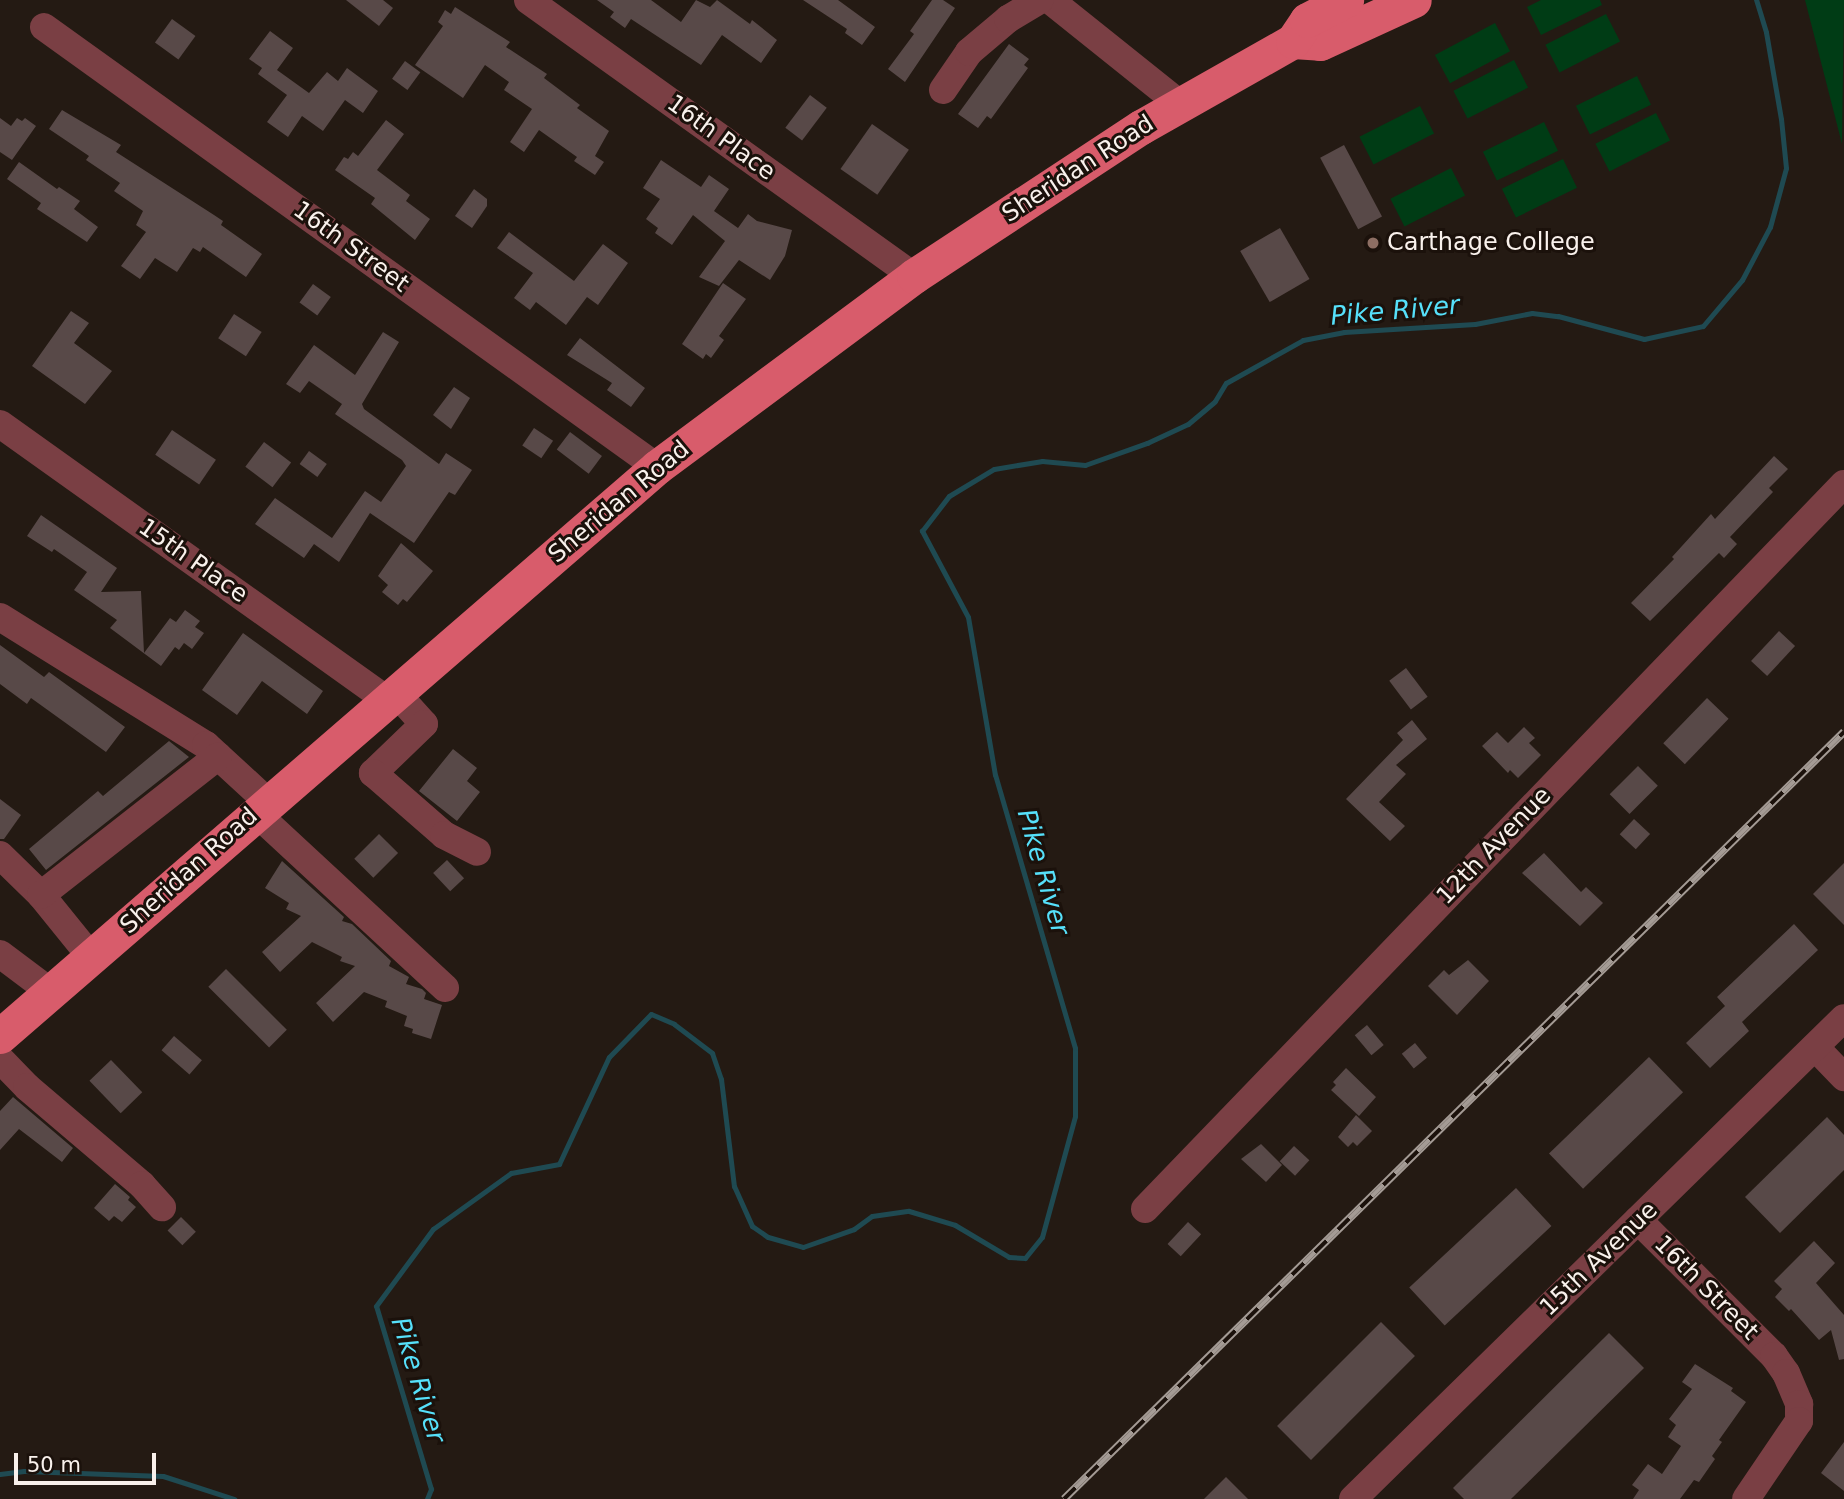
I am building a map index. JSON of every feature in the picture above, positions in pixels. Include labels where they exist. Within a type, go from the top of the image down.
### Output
[{"type":"main road","name":"Sheridan Road","points":[[0,1036],[261,807],[657,467],[914,276],[1180,104],[1293,41],[1307,20],[1346,0]]},
{"type":"main road","name":"Sheridan Road","points":[[1293,41],[1321,43],[1414,0]]},
{"type":"street","name":"16th Place","points":[[528,0],[914,276]]},
{"type":"street","points":[[943,90],[968,52],[1008,19],[1040,0]]},
{"type":"street","points":[[1050,0],[1180,104]]},
{"type":"street","name":"16th Street","points":[[44,27],[657,467]]},
{"type":"street","name":"15th Place","points":[[0,424],[391,696],[424,724],[383,762]]},
{"type":"street","name":"12th Avenue","points":[[1145,1209],[1844,484]]},
{"type":"street","points":[[0,617],[184,730],[218,756],[261,807],[445,988]]},
{"type":"street","points":[[353,728],[383,762],[373,773],[444,835],[477,852]]},
{"type":"street","points":[[41,895],[218,756]]},
{"type":"street","points":[[0,855],[41,895],[92,958]]},
{"type":"street","points":[[0,954],[52,993]]},
{"type":"street","name":"15th Avenue","points":[[1353,1499],[1844,1018]]},
{"type":"street","points":[[1815,1047],[1844,1077]]},
{"type":"street","points":[[0,1059],[27,1087],[142,1185],[162,1207]]},
{"type":"street","name":"16th Street","points":[[1638,1220],[1774,1356],[1786,1373],[1799,1404],[1799,1421],[1746,1499]]},
{"type":"green space","points":[[1541,0],[1600,0],[1602,5],[1541,35],[1527,7]]},
{"type":"green space","points":[[1805,0],[1844,0],[1842,144]]},
{"type":"green space","points":[[1606,14],[1620,42],[1559,72],[1545,45]]},
{"type":"green space","points":[[1495,23],[1510,51],[1450,83],[1435,55]]},
{"type":"green space","points":[[1514,60],[1528,88],[1467,118],[1453,91]]},
{"type":"green space","points":[[1637,76],[1651,105],[1590,135],[1576,106]]},
{"type":"green space","points":[[1420,106],[1434,134],[1373,164],[1359,137]]},
{"type":"green space","points":[[1656,113],[1670,141],[1609,171],[1595,144]]},
{"type":"green space","points":[[1544,122],[1558,151],[1497,181],[1483,152]]},
{"type":"green space","points":[[1563,159],[1577,188],[1516,218],[1502,189]]},
{"type":"green space","points":[[1451,168],[1465,196],[1404,226],[1390,199]]},
{"type":"building","points":[[346,0],[383,0],[393,8],[379,26]]},
{"type":"building","points":[[597,0],[651,0],[681,22],[696,0],[710,7],[717,0],[750,24],[752,20],[777,40],[761,63],[722,35],[701,65],[631,19],[625,28],[610,17],[614,12]]},
{"type":"building","points":[[803,0],[838,0],[875,27],[862,45],[845,33],[847,29]]},
{"type":"building","points":[[932,0],[943,0],[955,8],[905,82],[888,69],[914,34],[910,31]]},
{"type":"building","points":[[455,7],[510,42],[506,47],[547,74],[544,78],[580,105],[577,108],[609,131],[595,156],[604,162],[595,175],[574,161],[577,157],[539,130],[524,152],[510,142],[532,109],[504,90],[509,82],[485,65],[463,98],[415,65],[443,26],[438,22],[445,10],[451,14]]},
{"type":"building","points":[[172,19],[195,36],[178,60],[155,42]]},
{"type":"building","points":[[270,31],[293,48],[277,70],[309,93],[327,72],[338,81],[347,68],[378,91],[363,113],[345,100],[323,131],[302,116],[288,137],[267,122],[287,95],[258,74],[262,68],[249,59]]},
{"type":"building","points":[[1009,44],[1029,59],[1024,65],[1028,68],[991,119],[987,116],[978,128],[958,114]]},
{"type":"building","points":[[405,61],[420,72],[407,90],[392,79]]},
{"type":"building","points":[[810,95],[827,108],[802,140],[785,128]]},
{"type":"building","points":[[62,110],[121,145],[116,152],[223,221],[221,225],[262,254],[246,277],[203,247],[200,252],[193,248],[177,272],[155,258],[140,279],[121,266],[146,232],[136,225],[143,211],[114,191],[120,183],[86,160],[89,156],[49,129]]},
{"type":"building","points":[[0,118],[11,126],[17,118],[22,121],[25,118],[36,126],[12,160],[0,152]]},
{"type":"building","points":[[386,120],[404,134],[377,170],[410,195],[406,201],[430,219],[415,240],[371,204],[375,198],[335,170],[344,157],[348,159],[353,152],[358,156]]},
{"type":"building","points":[[872,124],[909,150],[877,195],[840,169]]},
{"type":"building","points":[[1344,145],[1382,217],[1358,229],[1320,158]]},
{"type":"building","points":[[661,160],[701,187],[709,175],[729,189],[714,211],[738,228],[748,214],[757,221],[792,230],[785,256],[770,280],[739,260],[719,286],[699,277],[725,241],[693,215],[672,245],[655,233],[658,228],[646,219],[660,199],[643,188]]},
{"type":"building","points":[[19,162],[57,189],[59,187],[80,201],[74,209],[98,227],[87,242],[37,209],[41,203],[7,179]]},
{"type":"building","points":[[474,189],[487,199],[487,206],[472,228],[455,216]]},
{"type":"building","points":[[1280,228],[1310,279],[1270,302],[1240,251]]},
{"type":"building","points":[[509,232],[574,281],[603,244],[628,263],[598,305],[587,297],[566,325],[536,302],[530,310],[514,298],[533,273],[497,248]]},
{"type":"building","points":[[723,283],[746,299],[719,336],[724,340],[711,358],[706,354],[703,359],[682,344]]},
{"type":"building","points":[[313,284],[331,297],[317,316],[299,303]]},
{"type":"building","points":[[71,311],[89,323],[74,343],[112,371],[85,404],[32,366]]},
{"type":"building","points":[[234,314],[262,332],[246,356],[218,338]]},
{"type":"building","points":[[383,332],[399,342],[362,404],[364,409],[439,464],[446,453],[472,470],[455,495],[449,492],[414,543],[370,513],[339,562],[314,544],[304,558],[255,524],[275,498],[332,538],[365,491],[381,502],[406,466],[402,460],[335,414],[342,404],[309,381],[300,393],[286,384],[314,345],[355,375]]},
{"type":"building","points":[[580,338],[645,388],[631,407],[607,390],[612,383],[567,355]]},
{"type":"building","points":[[454,387],[470,398],[451,429],[433,415]]},
{"type":"building","points":[[534,428],[553,441],[541,458],[522,445]]},
{"type":"building","points":[[172,430],[216,460],[199,485],[155,455]]},
{"type":"building","points":[[570,432],[602,456],[589,474],[557,450]]},
{"type":"building","points":[[264,442],[291,462],[272,487],[245,467]]},
{"type":"building","points":[[309,451],[327,464],[317,477],[300,464]]},
{"type":"building","points":[[1774,456],[1788,469],[1769,488],[1773,492],[1730,537],[1737,544],[1724,558],[1719,553],[1650,621],[1631,603],[1674,559],[1672,557],[1711,514],[1715,519]]},
{"type":"building","points":[[41,515],[117,568],[101,592],[141,591],[144,653],[170,618],[176,622],[185,610],[200,621],[195,627],[204,633],[192,649],[184,643],[179,650],[175,647],[161,666],[110,628],[117,620],[74,590],[87,572],[54,549],[52,552],[27,536]]},
{"type":"building","points":[[401,543],[433,571],[407,602],[403,599],[398,605],[382,592],[388,585],[378,576]]},
{"type":"building","points":[[1779,631],[1795,646],[1767,676],[1751,661]]},
{"type":"building","points":[[243,633],[323,691],[307,714],[262,681],[237,715],[202,690]]},
{"type":"building","points":[[0,645],[44,677],[49,672],[125,727],[106,752],[31,698],[27,704],[0,684]]},
{"type":"building","points":[[1406,668],[1428,697],[1411,709],[1389,681]]},
{"type":"building","points":[[1707,698],[1729,719],[1685,764],[1663,743]]},
{"type":"building","points":[[1412,720],[1427,739],[1396,765],[1406,774],[1379,802],[1405,826],[1390,841],[1346,799],[1403,740],[1397,733]]},
{"type":"building","points":[[1524,727],[1535,738],[1529,743],[1541,755],[1518,778],[1510,770],[1508,773],[1482,746],[1497,732],[1508,743]]},
{"type":"building","points":[[169,741],[189,757],[46,870],[29,849],[98,791],[103,796]]},
{"type":"building","points":[[453,749],[477,768],[467,781],[480,792],[457,821],[419,791]]},
{"type":"building","points":[[1638,766],[1658,786],[1630,814],[1610,794]]},
{"type":"building","points":[[0,799],[21,815],[4,839],[0,839]]},
{"type":"building","points":[[1634,819],[1650,834],[1636,849],[1620,834]]},
{"type":"building","points":[[379,834],[398,853],[373,878],[354,859]]},
{"type":"building","points":[[1544,853],[1581,892],[1586,887],[1603,903],[1580,926],[1522,873]]},
{"type":"building","points":[[447,860],[464,878],[450,891],[433,873]]},
{"type":"building","points":[[282,861],[344,917],[342,921],[352,924],[391,961],[389,966],[409,977],[406,984],[422,989],[426,993],[424,999],[442,1005],[431,1039],[412,1033],[413,1029],[404,1026],[407,1016],[385,1007],[387,1001],[364,992],[333,1022],[316,1003],[355,966],[340,961],[342,957],[312,942],[280,972],[262,952],[301,916],[286,909],[289,903],[265,888]]},
{"type":"building","points":[[1844,863],[1844,925],[1813,894]]},
{"type":"building","points":[[1794,924],[1818,950],[1742,1022],[1749,1031],[1710,1068],[1686,1043],[1725,1006],[1717,997]]},
{"type":"building","points":[[1468,960],[1489,981],[1457,1015],[1428,986],[1444,970],[1449,975]]},
{"type":"building","points":[[226,969],[287,1030],[269,1047],[208,987]]},
{"type":"building","points":[[1367,1025],[1384,1045],[1371,1055],[1355,1035]]},
{"type":"building","points":[[174,1036],[202,1060],[189,1075],[162,1050]]},
{"type":"building","points":[[1415,1043],[1427,1058],[1414,1068],[1402,1054]]},
{"type":"building","points":[[1649,1057],[1683,1092],[1583,1189],[1549,1154]]},
{"type":"building","points":[[111,1060],[142,1092],[121,1113],[89,1081]]},
{"type":"building","points":[[1346,1068],[1376,1097],[1359,1116],[1331,1090],[1336,1085],[1333,1082]]},
{"type":"building","points":[[13,1097],[73,1148],[62,1162],[19,1129],[0,1150],[0,1111]]},
{"type":"building","points":[[1356,1115],[1372,1131],[1357,1146],[1353,1142],[1348,1147],[1338,1137]]},
{"type":"building","points":[[1827,1117],[1844,1135],[1844,1170],[1780,1233],[1745,1197]]},
{"type":"building","points":[[1261,1144],[1282,1165],[1266,1182],[1241,1159]]},
{"type":"building","points":[[1294,1146],[1309,1160],[1295,1176],[1280,1161]]},
{"type":"building","points":[[115,1184],[130,1197],[128,1200],[136,1207],[122,1222],[114,1216],[109,1221],[94,1208]]},
{"type":"building","points":[[1516,1188],[1551,1226],[1445,1326],[1409,1288]]},
{"type":"building","points":[[181,1217],[196,1232],[182,1245],[168,1230]]},
{"type":"building","points":[[1188,1222],[1201,1234],[1181,1256],[1168,1244]]},
{"type":"building","points":[[1814,1241],[1835,1263],[1816,1283],[1844,1315],[1844,1359],[1839,1360],[1831,1330],[1819,1340],[1791,1309],[1789,1311],[1775,1297],[1782,1289],[1774,1281]]},
{"type":"building","points":[[1381,1322],[1415,1356],[1311,1460],[1277,1426]]},
{"type":"building","points":[[1609,1333],[1644,1368],[1511,1499],[1464,1499],[1453,1488]]},
{"type":"building","points":[[1695,1364],[1733,1388],[1731,1391],[1746,1402],[1719,1440],[1722,1442],[1712,1456],[1715,1459],[1699,1482],[1694,1480],[1680,1499],[1633,1499],[1639,1490],[1632,1485],[1648,1464],[1662,1474],[1681,1446],[1668,1437],[1676,1425],[1669,1419],[1692,1389],[1682,1382]]},
{"type":"building","points":[[1844,1442],[1844,1491],[1821,1473]]},
{"type":"building","points":[[1226,1477],[1248,1499],[1204,1499]]},
{"type":"waterway","name":"Pike River","points":[[427,1499],[431,1489],[376,1306],[433,1229],[511,1173],[559,1164],[609,1057],[651,1014],[674,1024],[712,1053],[721,1079],[734,1186],[752,1226],[768,1237],[803,1247],[854,1229],[872,1216],[909,1211],[955,1225],[1009,1257],[1025,1258],[1042,1237],[1075,1116],[1075,1048],[995,775],[968,617],[922,531],[949,496],[994,469],[1042,461],[1085,465],[1147,443],[1188,424],[1215,401],[1226,383],[1303,340],[1344,332],[1475,324],[1532,313],[1558,316],[1644,339],[1703,326],[1742,280],[1770,227],[1786,168],[1781,119],[1766,32],[1756,0]]},
{"type":"waterway","name":"Pike River","points":[[0,1474],[24,1471],[163,1476],[234,1499]]},
{"type":"railway","points":[[1064,1499],[1844,732]]},
{"type":"place","name":"Carthage College","points":[[1373,243]]}]
